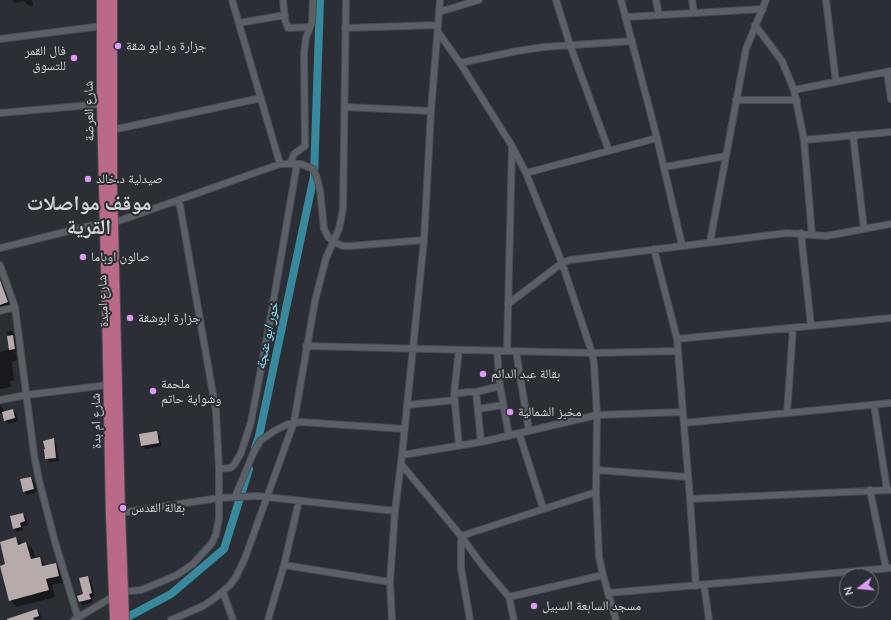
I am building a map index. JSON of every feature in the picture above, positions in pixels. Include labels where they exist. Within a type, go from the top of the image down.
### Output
[{"type":"main road","name":"شارع العرضة","points":[[102,0],[102,104],[108,185],[109,223]]},
{"type":"main road","points":[[108,185],[112,130],[112,0]]},
{"type":"main road","name":"شارع ام بدة","points":[[109,223],[108,385],[118,598],[115,620]]},
{"type":"main road","name":"شارع امبدة","points":[[109,223],[120,513],[118,598]]},
{"type":"main road","name":"شارع ام بدة","points":[[118,598],[124,620]]},
{"type":"street","points":[[232,0],[280,164]]},
{"type":"street","points":[[283,0],[285,20],[288,28],[310,27]]},
{"type":"street","points":[[219,469],[234,466],[241,453],[251,422],[270,321],[293,164],[292,156],[305,146],[304,53],[306,38],[312,22],[313,0]]},
{"type":"street","points":[[170,620],[203,606],[223,592],[233,581],[245,558],[294,422],[306,346],[324,265],[339,229],[344,201],[346,0]]},
{"type":"street","points":[[392,620],[390,582],[395,512],[424,240],[431,111],[440,0]]},
{"type":"street","points":[[439,12],[479,0]]},
{"type":"street","points":[[556,0],[570,45],[609,151]]},
{"type":"street","points":[[621,0],[657,138],[682,245]]},
{"type":"street","points":[[656,0],[659,15]]},
{"type":"street","points":[[692,0],[694,12]]},
{"type":"street","points":[[710,242],[746,49],[766,0]]},
{"type":"street","points":[[826,0],[836,82]]},
{"type":"street","points":[[626,17],[763,9]]},
{"type":"street","points":[[238,24],[285,14]]},
{"type":"street","points":[[756,25],[782,61],[797,100],[804,140],[812,235]]},
{"type":"street","points":[[0,39],[102,26]]},
{"type":"street","points":[[345,28],[438,29]]},
{"type":"street","points":[[438,29],[512,146],[526,173],[562,263],[592,353],[597,415],[596,492],[599,556],[616,620]]},
{"type":"street","points":[[460,63],[528,49],[632,41]]},
{"type":"street","points":[[794,90],[889,72],[891,99]]},
{"type":"street","points":[[112,130],[261,98]]},
{"type":"street","points":[[736,100],[797,100]]},
{"type":"street","points":[[0,113],[102,104]]},
{"type":"street","points":[[345,107],[431,111]]},
{"type":"street","points":[[804,140],[891,132]]},
{"type":"street","points":[[853,135],[864,229]]},
{"type":"street","points":[[526,173],[657,138]]},
{"type":"street","points":[[507,351],[512,146]]},
{"type":"street","points":[[664,167],[726,156]]},
{"type":"street","points":[[0,248],[109,223],[280,164],[309,166],[313,169],[320,190],[324,229],[329,238],[334,242],[343,246],[350,246],[424,240]]},
{"type":"street","points":[[0,265],[15,307],[34,454],[39,480],[76,619],[118,598],[156,584],[184,571],[210,547],[214,539],[219,518],[219,469],[214,396],[179,200]]},
{"type":"street","points":[[508,304],[562,263],[577,258],[787,232],[826,236],[891,224]]},
{"type":"street","points":[[801,233],[811,326]]},
{"type":"street","points":[[654,249],[677,338],[696,586]]},
{"type":"street","points":[[0,311],[15,307]]},
{"type":"street","points":[[677,338],[891,318]]},
{"type":"street","points":[[787,413],[793,328]]},
{"type":"street","points":[[306,346],[592,353],[678,350]]},
{"type":"street","points":[[459,350],[455,397],[459,446]]},
{"type":"street","points":[[497,351],[500,386],[509,436]]},
{"type":"street","points":[[516,352],[529,431]]},
{"type":"street","points":[[0,400],[26,395],[108,385]]},
{"type":"street","points":[[407,405],[455,397],[467,392],[476,392],[500,386]]},
{"type":"street","points":[[476,392],[481,442]]},
{"type":"street","points":[[684,423],[891,403]]},
{"type":"street","points":[[478,410],[503,405]]},
{"type":"street","points":[[690,499],[889,490],[874,405]]},
{"type":"street","points":[[402,456],[481,442],[597,415],[683,412]]},
{"type":"street","points":[[234,497],[252,454],[260,441],[274,431],[294,422],[405,429]]},
{"type":"street","points":[[519,433],[543,508]]},
{"type":"street","points":[[401,464],[509,597],[514,620]]},
{"type":"street","points":[[597,470],[688,477]]},
{"type":"street","points":[[608,593],[888,568],[870,490]]},
{"type":"street","points":[[461,536],[543,508],[596,492]]},
{"type":"street","points":[[120,513],[219,498],[268,496],[395,512]]},
{"type":"street","points":[[268,620],[284,565],[299,501]]},
{"type":"street","points":[[461,536],[461,568],[470,620]]},
{"type":"street","points":[[284,565],[390,582]]},
{"type":"street","points":[[509,597],[603,575]]},
{"type":"street","points":[[704,585],[709,620]]},
{"type":"street","points":[[223,592],[234,620]]},
{"type":"building","points":[[0,280],[8,302],[0,305]]},
{"type":"building","points":[[13,335],[15,349],[9,350],[7,336]]},
{"type":"building","points":[[13,409],[15,418],[4,421],[2,412]]},
{"type":"building","points":[[157,431],[159,443],[141,446],[139,434]]},
{"type":"building","points":[[54,438],[56,458],[45,459],[43,441]]},
{"type":"building","points":[[31,477],[34,489],[23,492],[20,479]]},
{"type":"building","points":[[23,513],[25,521],[20,523],[21,527],[13,529],[10,516]]},
{"type":"building","points":[[16,537],[18,545],[26,542],[31,559],[40,557],[42,566],[56,563],[59,576],[46,579],[49,590],[9,601],[0,566],[5,564],[0,542]]},
{"type":"building","points":[[88,576],[92,593],[89,594],[91,599],[79,602],[77,596],[83,594],[79,578]]},
{"type":"building","points":[[37,609],[39,616],[33,618],[34,620],[7,620],[7,619]]},
{"type":"waterway","name":"خور ابو عنجة","points":[[255,448],[259,436],[314,176],[320,0]]},
{"type":"waterway","name":"خور ابو عنجة","points":[[122,620],[171,594],[224,549],[249,469]]},
{"type":"place","name":"جزارة ود ابو شقة","points":[[118,46]]},
{"type":"place","name":"فال القمر للتسوق","points":[[74,58]]},
{"type":"place","name":"صيدلية د.خالد","points":[[88,179]]},
{"type":"place","name":"صالون اوباما","points":[[83,257]]},
{"type":"place","name":"جزارة ابوشقة","points":[[130,318]]},
{"type":"place","name":"بقالة عبد الدائم","points":[[483,374]]},
{"type":"place","name":"ملحمة وشواية حاتم","points":[[153,391]]},
{"type":"place","name":"مخبز الشمالية","points":[[510,412]]},
{"type":"place","name":"بقالة القدس","points":[[123,508]]},
{"type":"place","name":"مسجد السابعة السبيل","points":[[534,606]]},
{"type":"district","name":"موقف مواصلات القرية","points":[[89,215]]}]
